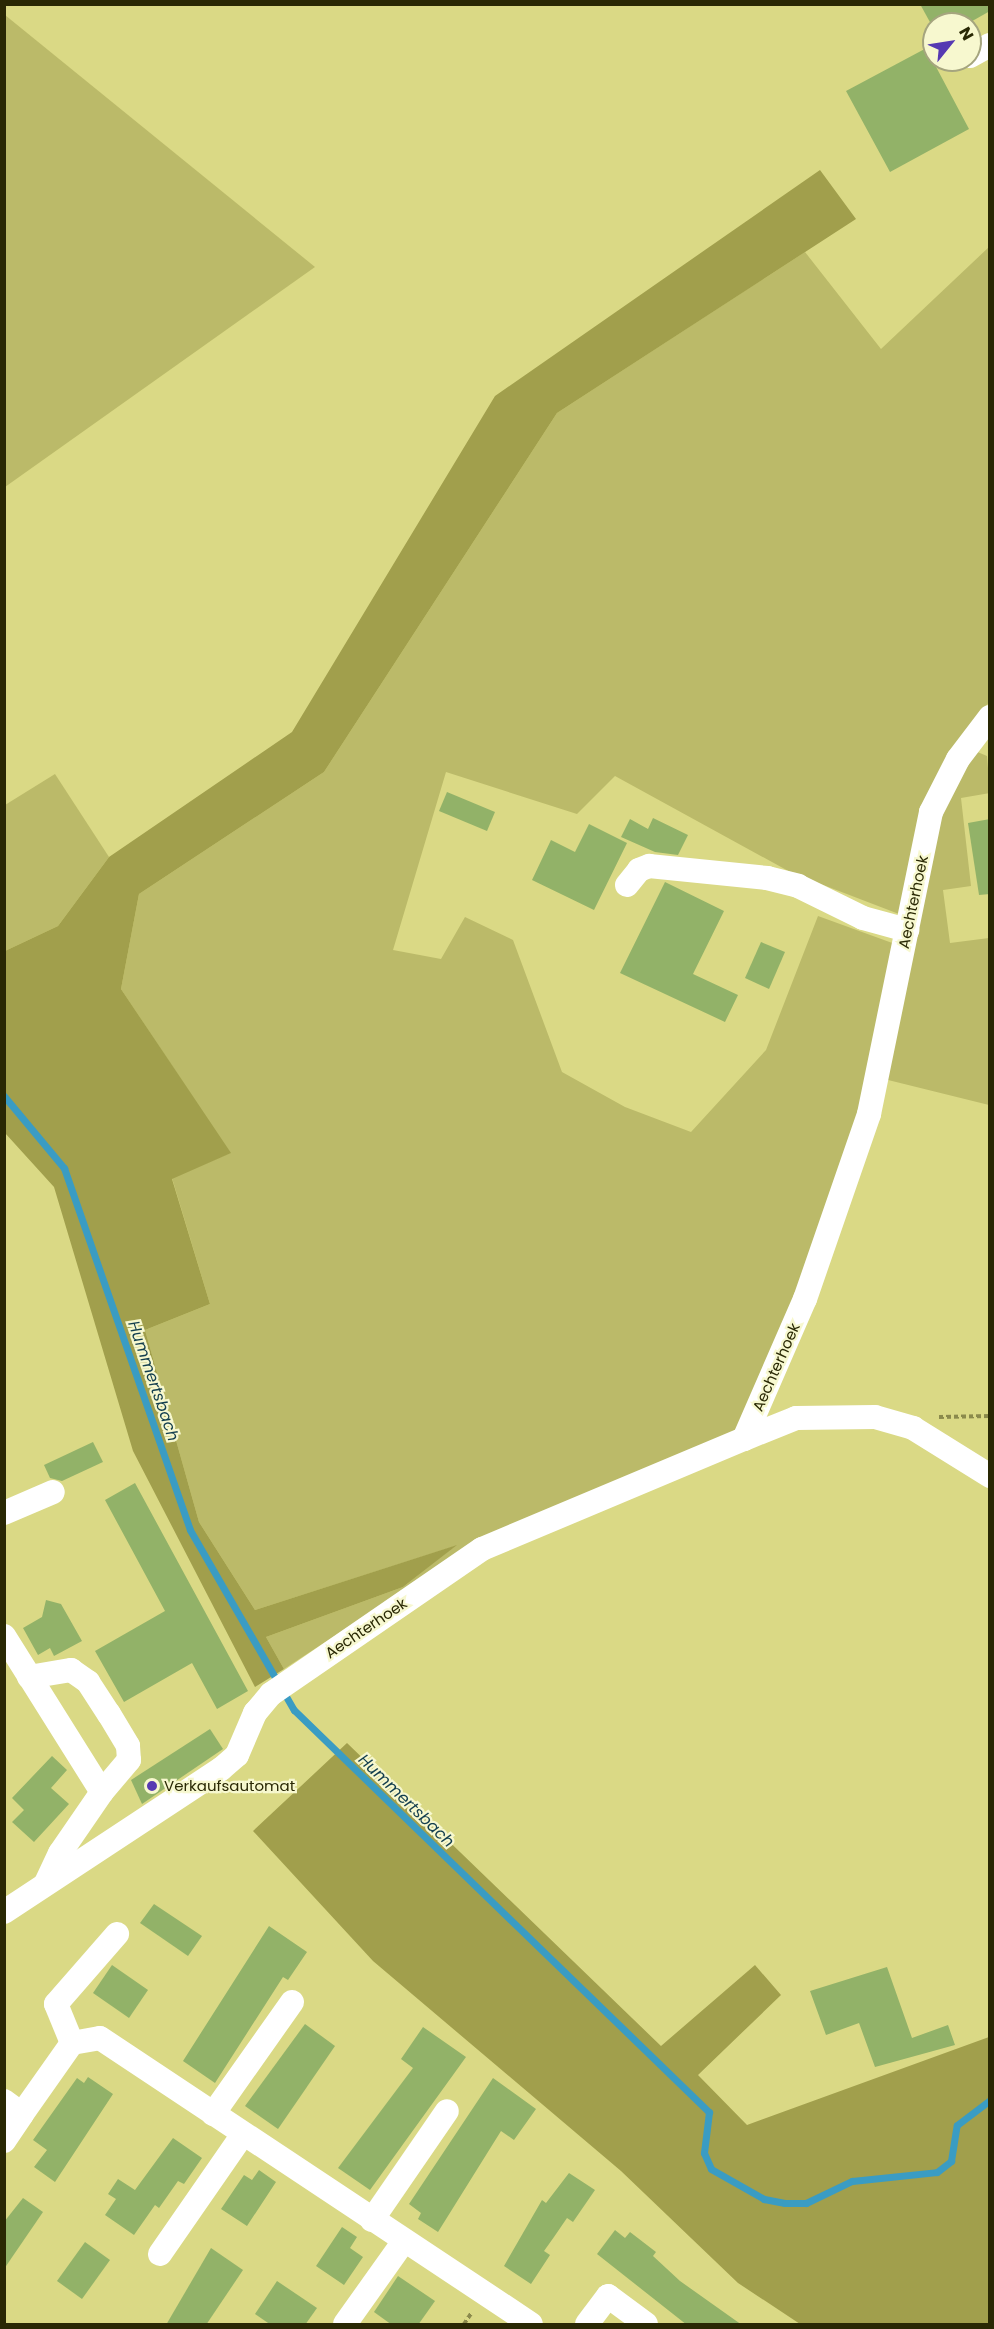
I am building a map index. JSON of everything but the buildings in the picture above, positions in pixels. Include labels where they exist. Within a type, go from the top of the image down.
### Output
[{"type":"street","name":"Aechterhoek","points":[[105,1844],[237,1755],[255,1713],[271,1694],[482,1549],[744,1439],[805,1299],[869,1114],[932,812],[958,759],[990,717]]},
{"type":"street","points":[[627,885],[639,870],[649,866],[767,878],[798,886],[863,918],[907,930]]},
{"type":"street","points":[[744,1439],[796,1418],[875,1417],[923,1433],[990,1476]]},
{"type":"street","points":[[4,1513],[53,1492]]},
{"type":"street","points":[[4,1636],[102,1792]]},
{"type":"street","points":[[29,1677],[71,1670],[87,1682],[128,1746],[129,1760],[102,1792],[85,1817],[46,1883]]},
{"type":"street","points":[[4,1912],[105,1844],[85,1817]]},
{"type":"street","points":[[72,2043],[57,2004],[117,1934]]},
{"type":"street","points":[[213,2114],[292,2002]]},
{"type":"street","points":[[4,2141],[14,2108],[72,2043],[100,2038],[531,2325]]},
{"type":"street","points":[[372,2220],[447,2111]]},
{"type":"street","points":[[160,2254],[243,2134]]},
{"type":"street","points":[[345,2325],[404,2241]]},
{"type":"street","points":[[587,2325],[608,2296],[646,2325]]},
{"type":"shaded area","points":[[5,15],[315,267],[4,487]]},
{"type":"shaded area","points":[[820,170],[856,219],[557,413],[324,772],[139,894],[121,989],[231,1153],[172,1179],[210,1304],[145,1330],[199,1522],[255,1610],[457,1545],[403,1587],[266,1637],[284,1669],[255,1687],[133,1451],[54,1187],[5,1133],[5,951],[58,926],[109,857],[292,732],[495,396]]},
{"type":"shaded area","points":[[989,247],[989,702],[948,757],[899,914],[792,873],[615,776],[577,814],[446,772],[393,950],[441,959],[465,917],[513,940],[562,1072],[625,1107],[691,1132],[766,1050],[818,916],[895,944],[859,1113],[795,1303],[734,1434],[481,1540],[284,1669],[266,1637],[403,1587],[455,1546],[255,1610],[199,1522],[145,1330],[210,1304],[172,1178],[230,1153],[121,989],[139,894],[324,772],[557,413],[805,252],[881,349]]},
{"type":"shaded area","points":[[975,751],[987,756],[990,793],[961,798],[971,886],[943,890],[950,943],[989,938],[989,1105],[884,1079],[934,823]]},
{"type":"shaded area","points":[[55,774],[109,857],[58,926],[5,951],[5,805]]},
{"type":"shaded area","points":[[347,1743],[661,2046],[755,1965],[781,1995],[698,2075],[747,2125],[989,2037],[989,2324],[800,2324],[738,2283],[621,2171],[373,1961],[253,1831]]},
{"type":"waterway","name":"Hummertsbach","points":[[4,1096],[64,1168],[190,1530],[294,1710],[709,2112],[704,2153],[711,2169],[764,2199],[785,2203],[806,2203],[852,2181],[937,2172],[951,2161],[957,2125],[990,2100]]},
{"type":"place","name":"Verkaufsautomat","points":[[152,1786]]}]
